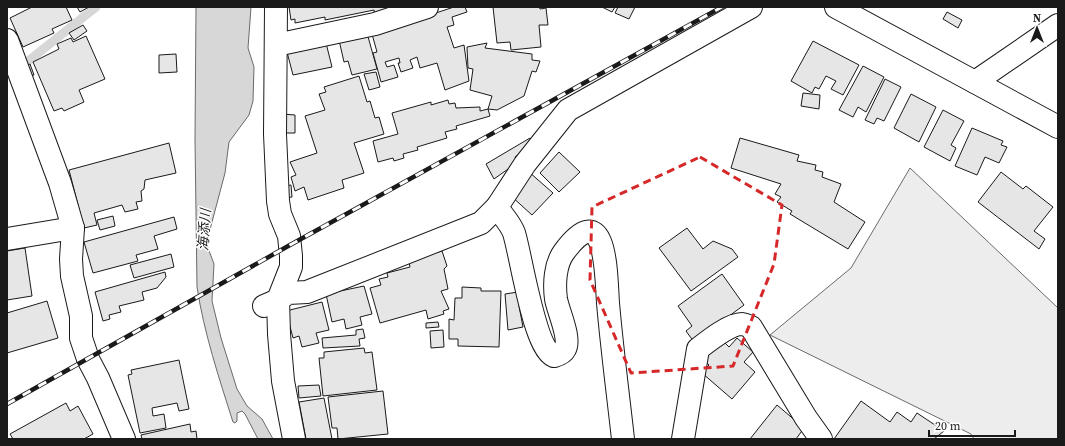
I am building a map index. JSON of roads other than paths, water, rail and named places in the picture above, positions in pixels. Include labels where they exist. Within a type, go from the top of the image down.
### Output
[{"type":"street","points":[[276,7],[275,134],[278,201],[280,214],[289,236],[291,267],[271,303],[279,334],[283,381],[294,439]]},
{"type":"street","points":[[276,45],[375,24],[427,7]]},
{"type":"street","points":[[271,303],[288,293],[307,292],[481,223],[496,207],[525,164],[568,110],[751,7]]},
{"type":"street","points":[[836,7],[1058,127]]},
{"type":"street","points":[[975,82],[1058,25]]},
{"type":"street","points":[[7,40],[60,183],[73,228],[71,259],[72,276],[81,316],[81,338],[88,359],[98,378],[124,439]]},
{"type":"street","points":[[496,207],[513,231],[532,309],[542,342],[548,351],[554,356],[561,353],[564,349],[566,341],[556,299],[555,283],[557,267],[562,255],[575,238],[583,232],[590,232],[599,238],[604,254],[611,335],[623,439]]},
{"type":"street","points":[[7,239],[73,228]]},
{"type":"street","points":[[683,439],[698,349],[721,332],[741,324],[751,327],[806,418],[821,439]]},
{"type":"water","name":"海添川","points":[[196,7],[251,7],[248,48],[254,67],[253,101],[249,115],[229,142],[225,173],[208,237],[208,248],[214,264],[212,301],[221,338],[237,389],[247,406],[262,419],[273,439],[258,439],[242,411],[237,413],[237,421],[235,423],[233,422],[212,355],[200,304],[197,287],[195,139]]},
{"type":"waterway","points":[[27,62],[96,7]]},
{"type":"railway","points":[[7,404],[290,245],[722,7]]}]
